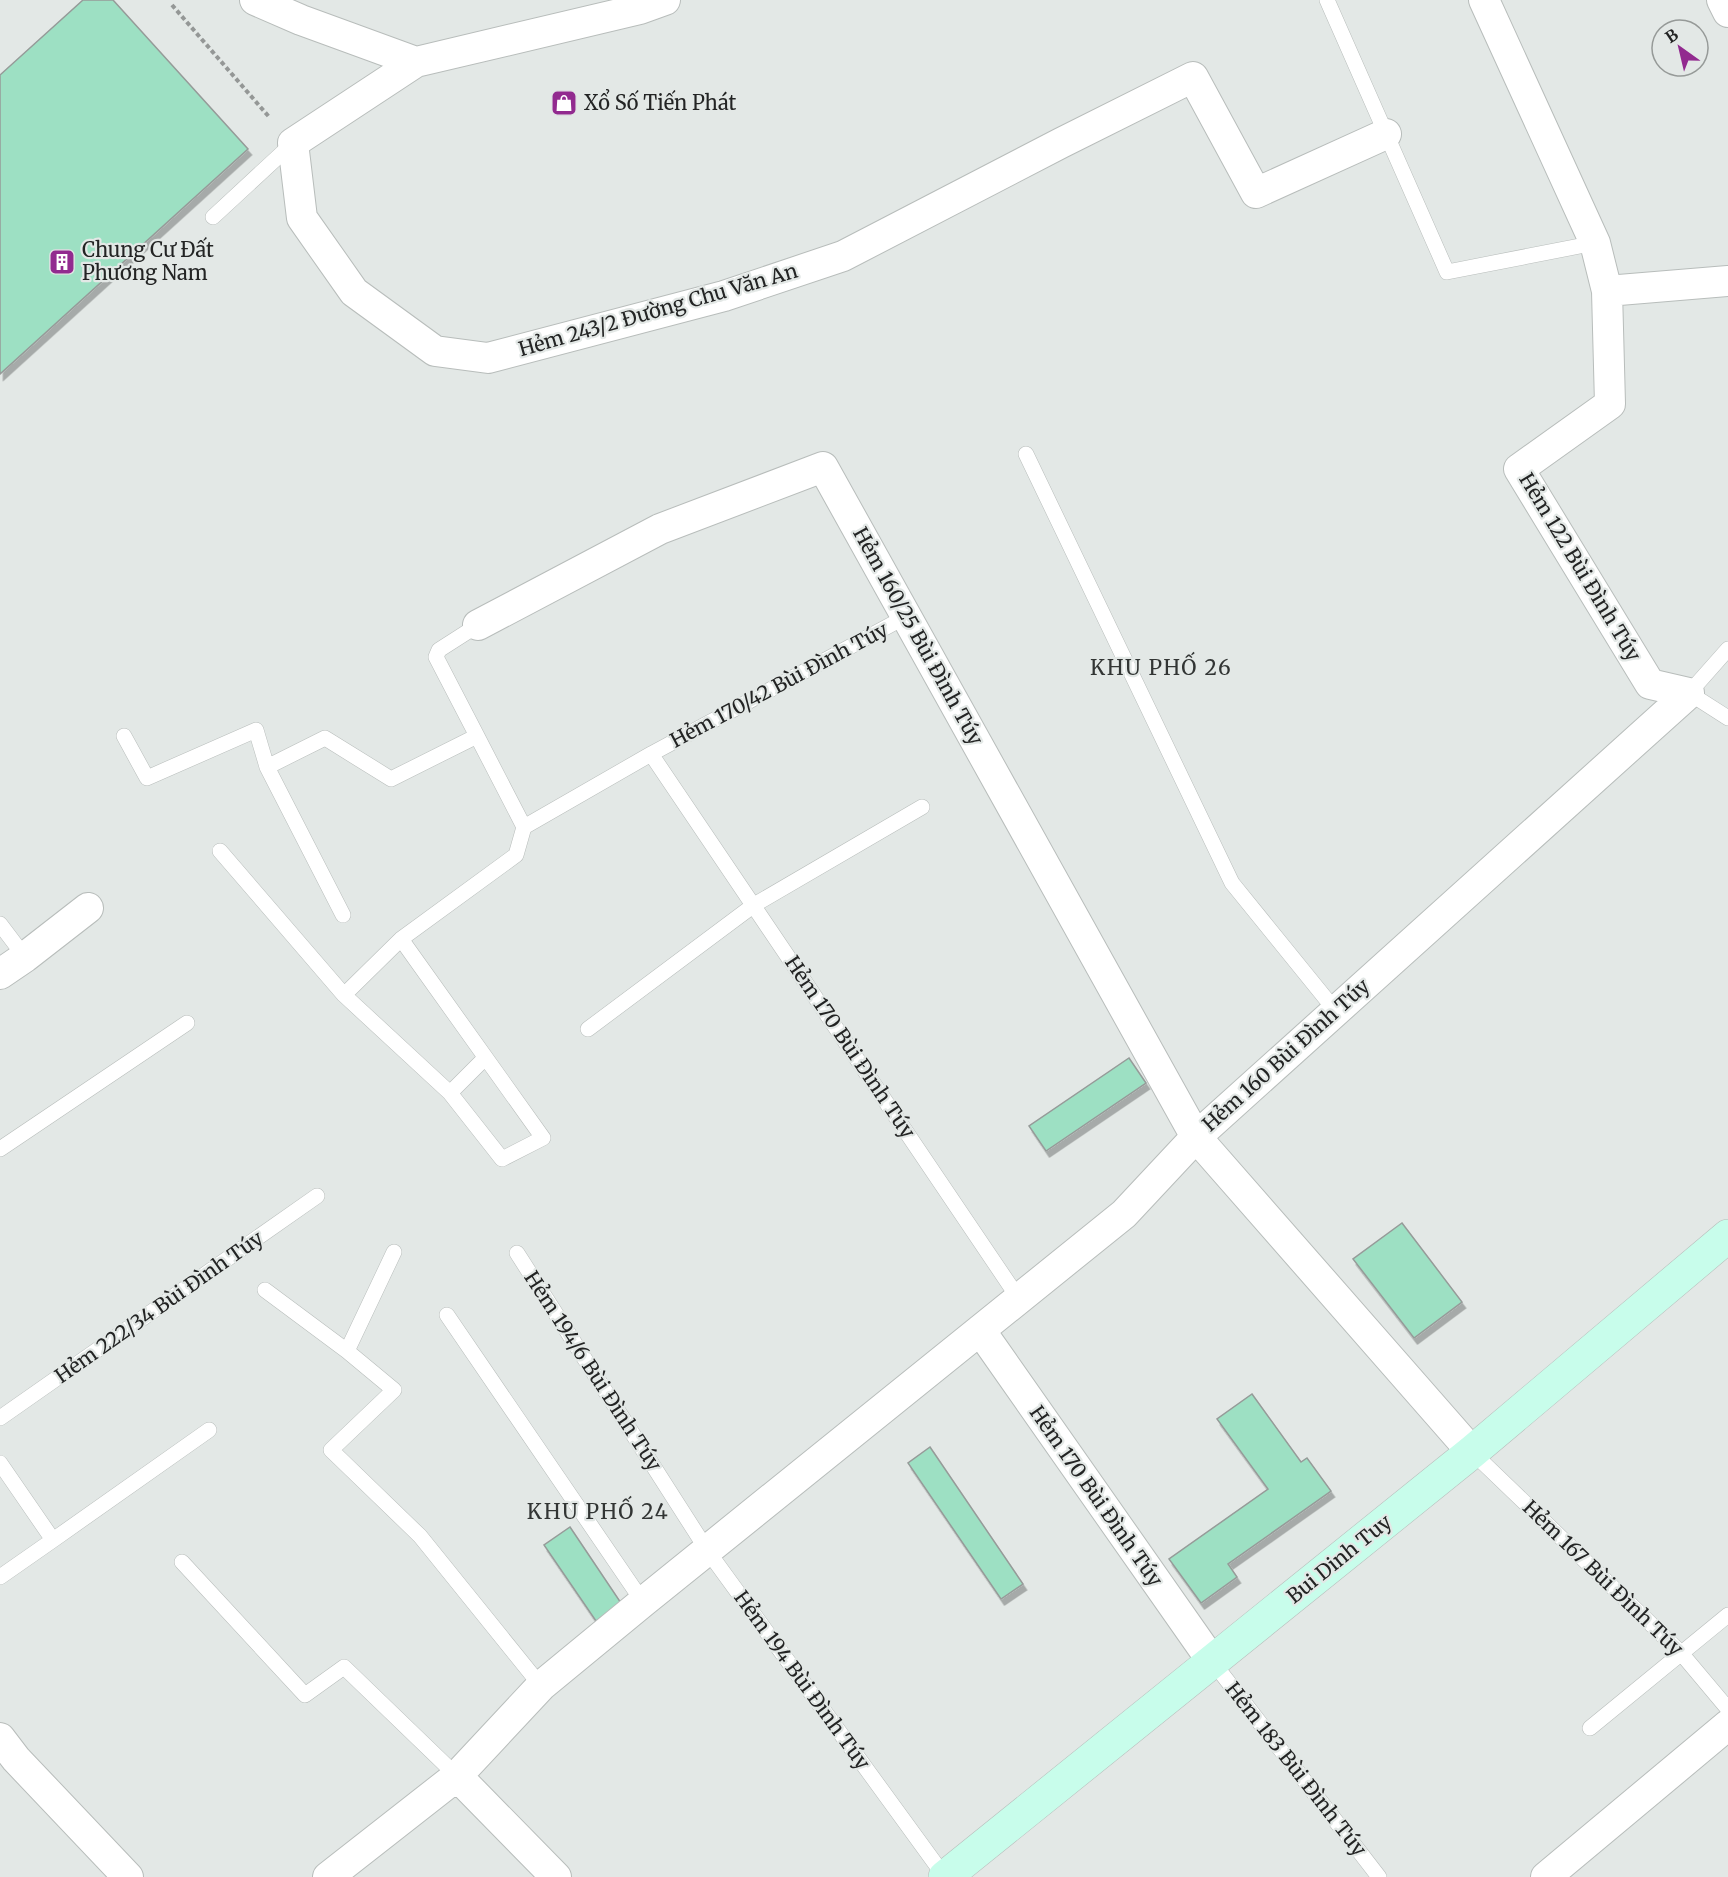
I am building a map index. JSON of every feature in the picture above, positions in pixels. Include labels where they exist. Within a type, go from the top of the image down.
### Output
[{"type":"street","points":[[255,0],[301,20],[416,62]]},
{"type":"street","points":[[293,143],[416,62],[640,9],[665,0]]},
{"type":"street","name":"Hẻm 122 Bùi Đình Túy","points":[[1484,0],[1595,243],[1606,291],[1610,404],[1519,469],[1650,684],[1689,693]]},
{"type":"street","points":[[1722,0],[1728,12]]},
{"type":"street","name":"Hẻm 243/2 Đường Chu Văn An","points":[[293,143],[302,218],[354,292],[435,351],[488,358],[724,296],[843,256],[1060,143],[1194,78],[1256,193],[1386,134]]},
{"type":"street","points":[[1606,291],[1728,281]]},
{"type":"street","name":"Hẻm 160/25 Bùi Đình Túy","points":[[478,625],[660,529],[823,467],[1196,1137]]},
{"type":"street","name":"Hẻm 160 Bùi Đình Túy","points":[[1472,1452],[1196,1137],[1689,693]]},
{"type":"street","points":[[0,974],[88,908]]},
{"type":"street","points":[[328,1877],[457,1776],[542,1686],[643,1602],[1124,1215],[1196,1137]]},
{"type":"street","name":"Bui Dinh Tuy","points":[[945,1877],[1472,1452],[1728,1236]]},
{"type":"street","name":"Hẻm 170 Bùi Đình Túy","points":[[980,1330],[1212,1661]]},
{"type":"street","points":[[1546,1877],[1728,1725]]},
{"type":"street","points":[[5,1756],[128,1877]]},
{"type":"street","points":[[457,1776],[556,1877]]},
{"type":"lane","points":[[1327,0],[1447,272],[1595,243]]},
{"type":"lane","points":[[213,217],[293,143]]},
{"type":"lane","points":[[1026,454],[1232,883],[1335,1010]]},
{"type":"lane","name":"Hẻm 170/42 Bùi Đình Túy","points":[[524,827],[651,754],[907,616]]},
{"type":"lane","points":[[344,995],[401,939],[516,855],[524,827],[436,657],[439,650],[478,625]]},
{"type":"lane","points":[[1689,693],[1728,649]]},
{"type":"lane","name":"Hẻm 122 Bùi Đình Túy","points":[[1689,693],[1728,718]]},
{"type":"lane","points":[[124,736],[147,778],[256,730],[267,766],[343,915]]},
{"type":"lane","points":[[267,766],[325,738],[391,779],[477,736]]},
{"type":"lane","name":"Hẻm 170 Bùi Đình Túy","points":[[651,754],[1020,1299]]},
{"type":"lane","points":[[588,1029],[753,905],[922,807]]},
{"type":"lane","points":[[220,851],[344,995],[450,1093],[502,1159],[543,1138],[401,939]]},
{"type":"lane","points":[[0,924],[25,957]]},
{"type":"lane","points":[[0,1149],[187,1023]]},
{"type":"lane","points":[[450,1093],[485,1058]]},
{"type":"lane","name":"Hẻm 222/34 Bùi Đình Túy","points":[[0,1418],[317,1197]]},
{"type":"lane","points":[[347,1351],[394,1252]]},
{"type":"lane","name":"Hẻm 194/6 Bùi Đình Túy","points":[[517,1253],[707,1550]]},
{"type":"lane","points":[[265,1290],[347,1351],[394,1390],[331,1450],[420,1536],[542,1686]]},
{"type":"lane","points":[[447,1316],[643,1602]]},
{"type":"lane","points":[[0,1577],[209,1430]]},
{"type":"lane","name":"Hẻm 167 Bùi Đình Túy","points":[[1472,1452],[1681,1653],[1728,1709]]},
{"type":"lane","points":[[0,1463],[53,1540]]},
{"type":"lane","name":"Hẻm 194 Bùi Đình Túy","points":[[707,1550],[945,1877]]},
{"type":"lane","points":[[182,1562],[305,1695],[344,1667],[457,1776]]},
{"type":"lane","points":[[1590,1728],[1728,1615]]},
{"type":"lane","name":"Hẻm 183 Bùi Đình Túy","points":[[1212,1661],[1379,1877]]},
{"type":"path","points":[[172,5],[293,143]]},
{"type":"building","name":"Chung Cư Đất Phương Nam","points":[[83,0],[113,0],[248,149],[0,374],[0,75]]},
{"type":"building","points":[[1129,1058],[1146,1083],[1046,1151],[1029,1126]]},
{"type":"building","points":[[1402,1223],[1462,1302],[1414,1338],[1353,1259]]},
{"type":"building","points":[[1252,1394],[1301,1462],[1307,1458],[1331,1491],[1228,1564],[1237,1577],[1201,1603],[1169,1559],[1268,1489],[1217,1419]]},
{"type":"building","points":[[930,1447],[1023,1584],[1001,1599],[908,1463]]},
{"type":"building","points":[[570,1527],[621,1603],[596,1621],[544,1545]]},
{"type":"place","name":"Xổ Số Tiến Phát","points":[[564,103]]},
{"type":"place","name":"Chung Cư Đất Phương Nam","points":[[62,262]]},
{"type":"district","name":"KHU PHỐ 26","points":[[1161,668]]},
{"type":"district","name":"KHU PHỐ 24","points":[[598,1512]]}]
